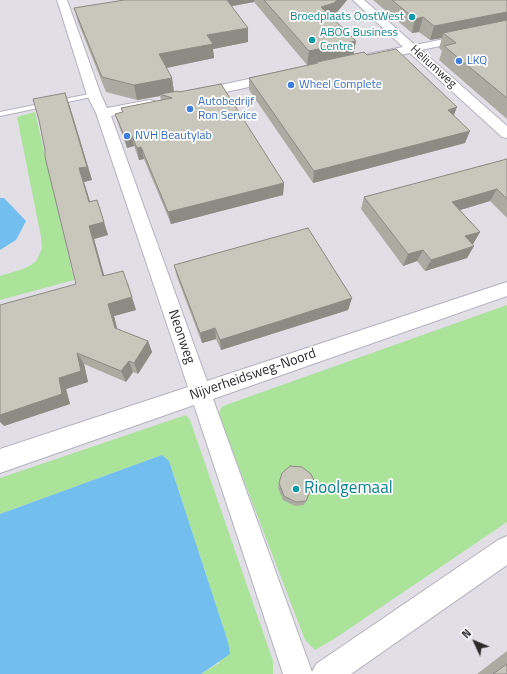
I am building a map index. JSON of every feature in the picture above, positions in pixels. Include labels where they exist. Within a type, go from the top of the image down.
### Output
[{"type":"street","name":"Neonweg","points":[[62,0],[94,95],[103,113],[298,674]]},
{"type":"street","name":"Heliumweg","points":[[358,0],[507,134]]},
{"type":"street","points":[[359,60],[507,29]]},
{"type":"street","points":[[188,96],[289,75]]},
{"type":"street","points":[[103,113],[158,102]]},
{"type":"street","name":"Nijverheidsweg-Noord","points":[[0,461],[507,289]]},
{"type":"street","points":[[326,674],[507,549]]},
{"type":"lane","points":[[0,114],[94,95]]},
{"type":"shaded area","points":[[0,0],[507,0],[507,674],[0,674]]},
{"type":"green space","points":[[35,112],[74,280],[0,300],[0,276],[31,265],[37,260],[42,248],[17,117]]},
{"type":"green space","points":[[507,305],[507,522],[334,639],[315,650],[305,640],[218,413],[223,406]]},
{"type":"green space","points":[[186,415],[190,420],[273,661],[273,674],[201,674],[219,663],[228,642],[169,461],[162,455],[0,514],[0,478]]},
{"type":"water","points":[[0,198],[4,198],[26,221],[16,240],[0,250]]},
{"type":"water","points":[[162,455],[169,461],[228,642],[230,654],[201,674],[0,674],[0,514]]},
{"type":"building","points":[[124,0],[227,0],[248,28],[207,35],[213,44],[159,54],[172,78],[134,85],[102,77],[74,8]]},
{"type":"building","name":"ABOG Business Centre","points":[[264,0],[337,0],[334,3],[321,7],[356,41],[309,51]]},
{"type":"building","points":[[392,0],[507,0],[507,12],[434,26],[423,17],[415,19]]},
{"type":"building","points":[[507,20],[507,98],[444,46],[456,43],[443,33]]},
{"type":"building","points":[[396,49],[457,107],[448,110],[470,131],[314,171],[249,78],[364,52],[367,55]]},
{"type":"building","points":[[221,84],[284,183],[168,212],[141,147],[137,148],[131,134],[124,135],[115,114],[123,112],[121,108],[172,98],[160,94]]},
{"type":"building","points":[[65,93],[87,167],[79,168],[89,202],[97,200],[104,222],[89,226],[103,276],[123,271],[132,297],[108,304],[115,328],[148,341],[134,363],[129,361],[121,371],[77,353],[81,371],[59,378],[62,394],[0,415],[0,305],[76,284],[45,157],[39,120],[33,99]]},
{"type":"building","points":[[507,159],[507,199],[497,189],[452,202],[480,232],[465,236],[474,246],[431,260],[423,250],[408,254],[364,197]]},
{"type":"building","points":[[308,228],[352,298],[220,340],[215,328],[200,333],[174,265]]},
{"type":"building","name":"Rioolgemaal","points":[[290,466],[302,467],[311,474],[316,485],[311,489],[306,501],[296,502],[284,496],[279,483],[282,473]]},
{"type":"building","points":[[507,664],[507,674],[493,674]]},
{"type":"place","name":"Broedplaats OostWest","points":[[412,17]]},
{"type":"place","name":"ABOG Business Centre","points":[[312,40]]},
{"type":"place","name":"LKQ","points":[[459,61]]},
{"type":"place","name":"Wheel Complete","points":[[291,85]]},
{"type":"place","name":"Autobedrijf Ron Service","points":[[190,109]]},
{"type":"place","name":"NVH Beautylab","points":[[127,136]]},
{"type":"place","name":"Rioolgemaal","points":[[296,489]]}]
